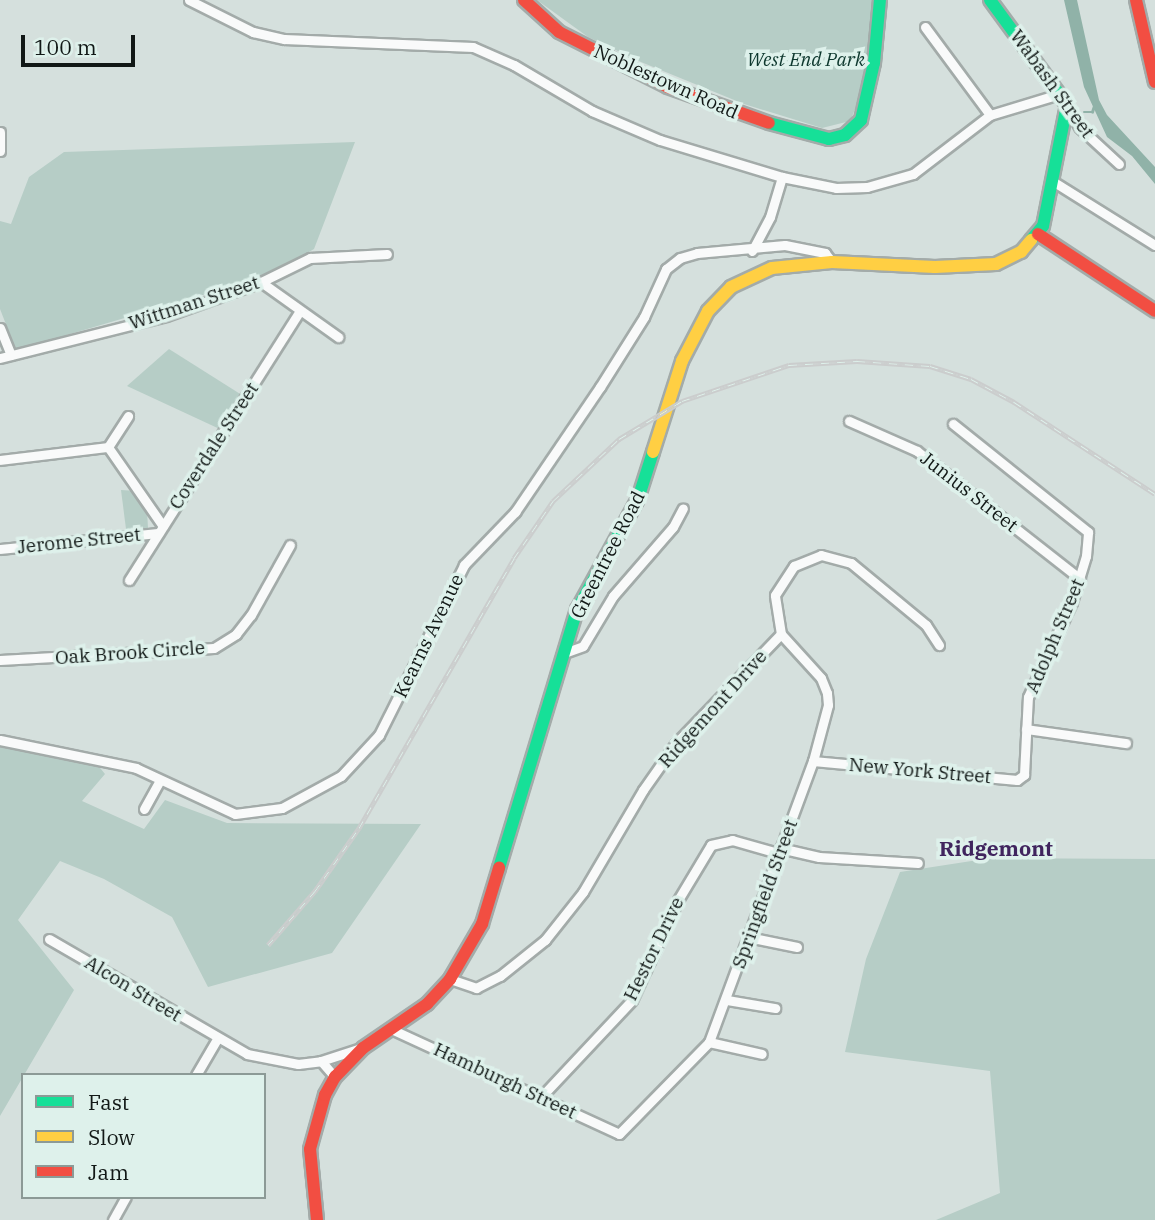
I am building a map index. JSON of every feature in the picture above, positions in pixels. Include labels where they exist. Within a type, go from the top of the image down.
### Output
[{"type":"main road","name":"Noblestown Road","points":[[524,0],[559,32],[667,87],[730,112],[829,139],[845,135],[861,120],[874,63],[880,0]]},
{"type":"main road","name":"Wabash Street","points":[[990,0],[1063,99]]},
{"type":"main road","points":[[1136,0],[1155,82]]},
{"type":"main road","points":[[1145,0],[1155,52]]},
{"type":"main road","name":"Greentree Road","points":[[317,1220],[310,1149],[316,1117],[335,1077],[363,1048],[427,1004],[450,979],[482,924],[577,610],[638,499],[682,361],[708,311],[751,274],[800,263],[934,267],[996,264],[1021,251],[1038,234],[1048,215],[1063,99]]},
{"type":"main road","points":[[1038,234],[1155,311]]},
{"type":"street","points":[[189,0],[253,32],[284,39],[473,47],[514,65],[603,116],[660,140],[782,177],[836,188],[898,179],[926,167],[990,115],[1063,99]]},
{"type":"street","points":[[925,27],[990,115]]},
{"type":"street","name":"Wabash Street","points":[[1063,99],[1080,128],[1119,164]]},
{"type":"street","points":[[752,251],[770,217],[782,177]]},
{"type":"street","points":[[1054,182],[1155,245]]},
{"type":"street","name":"Kearns Avenue","points":[[0,740],[117,763],[235,814],[282,808],[341,776],[379,736],[464,565],[515,512],[585,410],[644,317],[666,270],[680,258],[697,253],[805,247],[825,253],[832,262]]},
{"type":"street","name":"Wittman Street","points":[[0,358],[166,316],[261,282],[310,258],[387,254]]},
{"type":"street","points":[[261,282],[299,312],[338,337]]},
{"type":"street","name":"Coverdale Street","points":[[129,580],[299,312]]},
{"type":"street","points":[[0,328],[11,355]]},
{"type":"street","points":[[108,447],[128,416]]},
{"type":"street","name":"Junius Street","points":[[849,421],[917,451],[1080,579]]},
{"type":"street","name":"Adolph Street","points":[[953,424],[1088,532],[1080,579],[1056,642],[1031,686],[1024,775]]},
{"type":"street","points":[[108,447],[160,529]]},
{"type":"street","points":[[0,460],[108,447]]},
{"type":"street","points":[[564,653],[583,646],[613,596],[673,527],[683,508]]},
{"type":"street","name":"Jerome Street","points":[[0,549],[160,529]]},
{"type":"street","name":"Oak Brook Circle","points":[[0,660],[214,648],[236,634],[251,615],[290,545]]},
{"type":"street","name":"Ridgemont Drive","points":[[450,979],[476,988],[500,976],[545,940],[583,892],[643,790],[676,743],[781,634],[775,595],[794,566],[821,555],[851,563],[926,625],[939,645]]},
{"type":"street","name":"Springfield Street","points":[[619,1134],[709,1042],[727,1000],[813,761],[828,705],[827,693],[821,678],[781,634]]},
{"type":"street","points":[[1026,729],[1126,743]]},
{"type":"street","name":"New York Street","points":[[813,761],[1017,780],[1024,775]]},
{"type":"street","points":[[144,809],[159,782]]},
{"type":"street","name":"Hestor Drive","points":[[540,1098],[632,1000],[678,900],[710,845],[732,840],[779,850]]},
{"type":"street","points":[[779,850],[819,857],[918,863]]},
{"type":"street","points":[[748,937],[797,947]]},
{"type":"street","name":"Alcon Street","points":[[49,939],[217,1039],[268,1060],[321,1061],[363,1048]]},
{"type":"street","points":[[727,1000],[775,1008]]},
{"type":"street","name":"Hamburgh Street","points":[[391,1029],[619,1134]]},
{"type":"street","points":[[197,1073],[217,1039]]},
{"type":"street","points":[[709,1042],[762,1054]]},
{"type":"street","points":[[321,1061],[335,1077]]},
{"type":"street","points":[[113,1220],[125,1199]]},
{"type":"green space","name":"West End Park","points":[[537,0],[873,0],[863,91],[850,121],[822,128],[744,104],[641,62],[588,37]]},
{"type":"green space","points":[[355,142],[314,249],[267,276],[16,350],[0,309],[0,221],[11,224],[29,177],[64,152]]},
{"type":"green space","points":[[169,349],[245,397],[224,431],[127,386]]},
{"type":"green space","points":[[121,490],[136,491],[147,510],[148,528],[126,529]]},
{"type":"green space","points":[[0,745],[96,763],[105,774],[82,801],[144,829],[165,800],[227,823],[421,824],[332,953],[208,987],[172,917],[104,879],[60,861],[18,920],[74,990],[25,1073],[21,1073],[21,1080],[0,1116]]},
{"type":"green space","points":[[991,858],[1155,859],[1155,1220],[936,1220],[1000,1193],[990,1071],[845,1052],[866,959],[900,872]]},
{"type":"shaded area","points":[[1064,0],[1077,0],[1099,100],[1107,115],[1155,167],[1155,184],[1132,156],[1107,137],[1084,87]]},
{"type":"waterway","points":[[1084,112],[1092,112],[1094,106]]},
{"type":"railway","points":[[268,945],[315,891],[359,828],[514,558],[553,501],[619,439],[682,401],[789,365],[857,361],[930,366],[971,379],[1014,402],[1155,494]]},
{"type":"traffic: fast","points":[[769,123],[829,139],[845,135],[861,120],[874,63],[880,0]]},
{"type":"traffic: fast","points":[[990,0],[1067,105],[1043,226],[1031,240]]},
{"type":"traffic: fast","points":[[499,868],[577,610],[638,499],[653,452]]},
{"type":"traffic: slow","points":[[653,452],[682,361],[708,311],[731,287],[772,268],[832,262],[935,267],[996,264],[1021,252],[1031,240]]},
{"type":"traffic: jam","points":[[524,0],[559,32],[668,87],[769,123]]},
{"type":"traffic: jam","points":[[1136,0],[1155,82]]},
{"type":"traffic: jam","points":[[1038,234],[1155,311]]},
{"type":"traffic: jam","points":[[317,1220],[310,1149],[325,1095],[335,1077],[363,1048],[427,1004],[450,979],[482,924],[499,868]]},
{"type":"district","name":"Ridgemont","points":[[996,848]]}]
